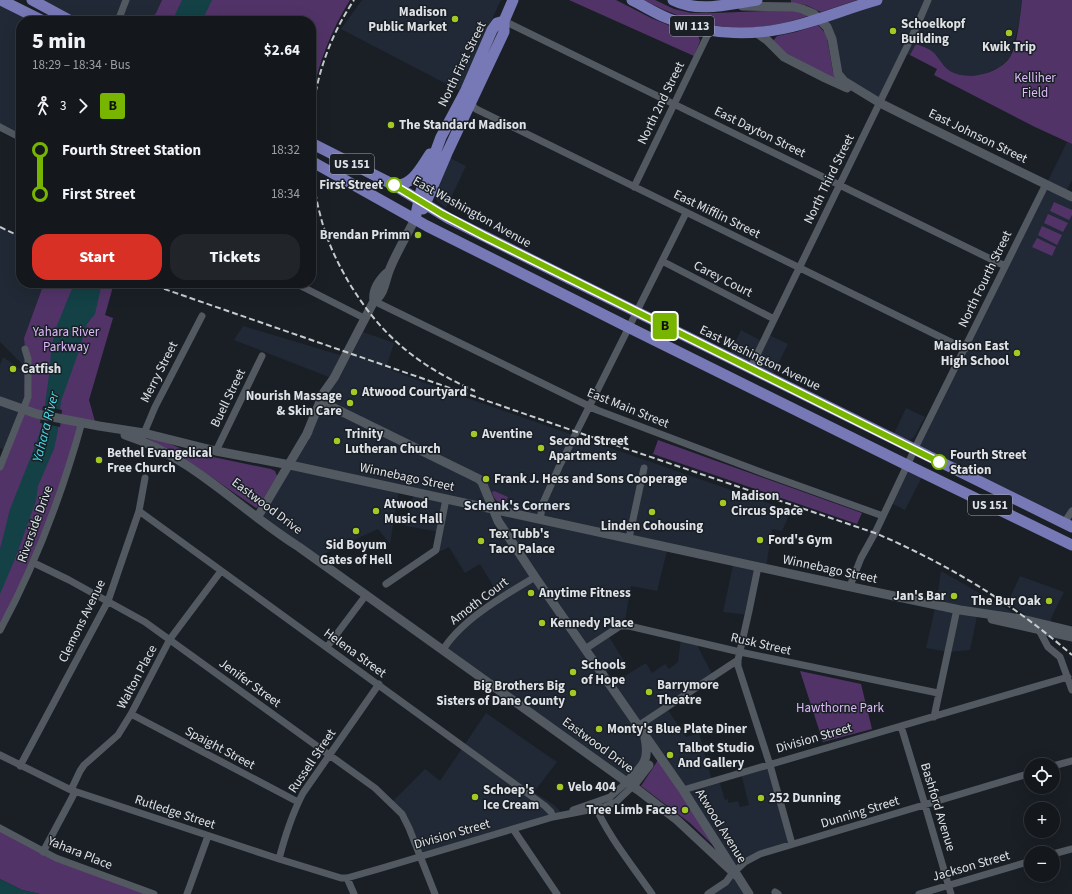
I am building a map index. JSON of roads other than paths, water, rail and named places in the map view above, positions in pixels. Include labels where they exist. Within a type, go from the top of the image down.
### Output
[{"type":"main road","points":[[1,0],[33,16]]},
{"type":"main road","points":[[32,0],[62,16]]},
{"type":"main road","name":"North First Street","points":[[422,202],[422,186],[442,137],[486,71],[505,31],[506,16],[513,0]]},
{"type":"main road","name":"WI 113","points":[[632,0],[667,18],[690,26],[734,33],[757,33],[781,30],[877,0]]},
{"type":"main road","name":"WI 113","points":[[673,0],[692,7],[721,6],[757,0]]},
{"type":"main road","name":"North First Street","points":[[422,202],[446,155],[482,52],[494,26],[506,16]]},
{"type":"main road","points":[[482,52],[485,56],[484,65],[486,71]]},
{"type":"main road","points":[[394,185],[404,184],[411,179],[423,165],[442,137]]},
{"type":"main road","name":"East Washington Avenue","points":[[316,146],[394,185],[466,227],[750,369],[1068,525]]},
{"type":"main road","name":"US 151","points":[[316,164],[426,226],[907,465],[1072,545]]},
{"type":"main road","points":[[415,219],[422,212],[422,202]]},
{"type":"main road","points":[[1032,525],[1042,522],[1058,529],[1068,525]]},
{"type":"street","points":[[120,16],[126,0]]},
{"type":"street","name":"North Third Street","points":[[750,369],[840,184],[877,101],[916,28],[928,0]]},
{"type":"street","name":"East Johnson Street","points":[[721,6],[794,7],[811,12],[827,27],[832,39],[838,74],[844,82],[877,101]]},
{"type":"street","name":"East Dayton Street","points":[[506,16],[675,104],[1005,266]]},
{"type":"street","name":"North 2nd Street","points":[[634,187],[710,30]]},
{"type":"street","name":"East Johnson Street","points":[[757,33],[767,40],[784,57],[824,78],[877,101],[1072,197]]},
{"type":"street","name":"East Mifflin Street","points":[[466,101],[476,109],[965,349]]},
{"type":"street","points":[[0,128],[16,136]]},
{"type":"street","name":"North Fourth Street","points":[[850,586],[907,465],[1046,184]]},
{"type":"street","points":[[540,519],[543,500],[686,213]]},
{"type":"street","points":[[260,513],[306,436],[331,388],[334,378],[364,318],[374,301],[374,294],[380,280],[389,271],[415,219]]},
{"type":"street","name":"Carey Court","points":[[662,261],[774,319]]},
{"type":"street","points":[[305,288],[364,318]]},
{"type":"street","name":"East Main Street","points":[[374,301],[590,407],[688,446],[883,516]]},
{"type":"street","name":"Merry Street","points":[[142,437],[155,406],[202,316]]},
{"type":"street","points":[[0,467],[28,397],[29,371],[25,349]]},
{"type":"street","name":"Buell Street","points":[[216,451],[262,356]]},
{"type":"street","points":[[0,401],[37,414],[82,422]]},
{"type":"street","name":"Atwood Avenue","points":[[323,402],[479,479],[485,487],[498,521],[534,577],[683,790],[749,894]]},
{"type":"street","name":"Eastwood Drive","points":[[82,422],[142,437],[180,460],[271,528],[630,784],[677,820],[735,873]]},
{"type":"street","name":"Riverside Drive","points":[[0,630],[34,563],[47,531],[82,422]]},
{"type":"street","name":"Winnebago Street","points":[[142,437],[290,465],[493,508],[758,567],[958,609],[1021,619],[1072,631]]},
{"type":"street","points":[[629,538],[644,468]]},
{"type":"street","name":"Clemons Avenue","points":[[20,766],[108,601],[139,511],[145,478]]},
{"type":"street","name":"Eastwood Drive","points":[[218,487],[229,491],[260,513],[289,535],[299,547]]},
{"type":"street","points":[[386,584],[436,550],[446,499]]},
{"type":"street","name":"Helena Street","points":[[139,511],[545,806],[551,812],[553,817]]},
{"type":"street","points":[[1068,525],[1072,511]]},
{"type":"street","name":"Jenifer Street","points":[[34,563],[69,580],[146,622],[375,788],[402,814],[435,894]]},
{"type":"street","points":[[758,567],[738,666],[770,765],[792,844]]},
{"type":"street","name":"Walton Place","points":[[43,852],[73,791],[80,770],[118,735],[131,714],[170,639],[221,571]]},
{"type":"street","name":"Amoth Court","points":[[444,650],[453,636],[463,626],[534,577]]},
{"type":"street","points":[[327,647],[366,595]]},
{"type":"street","points":[[934,716],[958,609]]},
{"type":"street","name":"Winnebago Street","points":[[958,609],[969,614],[1072,637]]},
{"type":"street","points":[[1034,623],[1048,647],[1060,657],[1072,690]]},
{"type":"street","name":"Rusk Street","points":[[585,649],[617,628],[624,626],[634,627],[740,652],[938,693]]},
{"type":"street","points":[[638,726],[738,660]]},
{"type":"street","name":"Division Street","points":[[683,790],[1068,677]]},
{"type":"street","name":"Russell Street","points":[[279,859],[283,843],[298,802],[303,793],[379,684]]},
{"type":"street","name":"Spaight Street","points":[[131,714],[298,802]]},
{"type":"street","name":"Bashford Avenue","points":[[901,726],[951,894]]},
{"type":"street","name":"Division Street","points":[[347,878],[595,806],[630,784],[646,758],[647,739]]},
{"type":"street","name":"Rutledge Street","points":[[0,755],[73,791],[279,859],[341,878],[347,878]]},
{"type":"street","points":[[1060,764],[1072,761]]},
{"type":"street","name":"Dunning Street","points":[[708,894],[726,882],[751,858],[792,844],[1024,775]]},
{"type":"street","points":[[595,806],[613,838],[652,894]]},
{"type":"street","name":"Yahara Place","points":[[0,828],[56,858],[154,894]]},
{"type":"street","points":[[513,829],[557,894]]},
{"type":"street","points":[[186,894],[208,836]]},
{"type":"street","points":[[1060,852],[1072,849]]},
{"type":"street","name":"Jackson Street","points":[[918,894],[1024,863]]},
{"type":"street","points":[[347,878],[354,894]]},
{"type":"water","points":[[182,0],[212,0],[204,16],[174,16]]},
{"type":"water","name":"Yahara River","points":[[73,288],[101,288],[95,314],[87,324],[61,401],[58,430],[54,449],[38,486],[36,501],[15,559],[0,594],[0,549],[10,509],[42,426],[50,368],[51,348],[56,328]]},
{"type":"water","points":[[0,879],[22,890],[40,894],[0,894]]},
{"type":"railway","points":[[316,90],[330,46],[354,0]]},
{"type":"railway","points":[[316,198],[325,232],[339,265],[348,281],[374,318],[402,347],[418,359],[435,371],[475,391]]},
{"type":"railway","points":[[0,227],[16,235]]},
{"type":"railway","points":[[161,288],[577,432],[875,533],[928,558],[978,586],[1027,619],[1072,655]]},
{"type":"place","name":"Madison Public Market","points":[[455,19]]},
{"type":"place","name":"Schoelkopf Building","points":[[893,31]]},
{"type":"place","name":"Kwik Trip","points":[[1009,33]]},
{"type":"place","name":"The Standard Madison","points":[[391,125]]},
{"type":"place","name":"First Street","points":[[394,185]]},
{"type":"place","name":"Brendan Primm","points":[[418,235]]},
{"type":"place","name":"Madison East High School","points":[[1017,353]]},
{"type":"place","name":"Catfish","points":[[13,369]]},
{"type":"place","name":"Atwood Courtyard","points":[[354,392]]},
{"type":"place","name":"Nourish Massage & Skin Care","points":[[350,403]]},
{"type":"place","name":"Aventine","points":[[474,434]]},
{"type":"place","name":"Trinity Lutheran Church","points":[[337,441]]},
{"type":"place","name":"Second Street Apartments","points":[[541,448]]},
{"type":"place","name":"Bethel Evangelical Free Church","points":[[99,460]]},
{"type":"place","name":"Fourth Street Station","points":[[939,462]]},
{"type":"place","name":"Frank J. Hess and Sons Cooperage","points":[[486,479]]},
{"type":"place","name":"Madison Circus Space","points":[[723,503]]},
{"type":"place","name":"Atwood Music Hall","points":[[376,511]]},
{"type":"place","name":"Linden Cohousing","points":[[652,512]]},
{"type":"place","name":"Sid Boyum Gates of Hell","points":[[356,531]]},
{"type":"place","name":"Ford's Gym","points":[[760,540]]},
{"type":"place","name":"Tex Tubb's Taco Palace","points":[[481,541]]},
{"type":"place","name":"Anytime Fitness","points":[[531,593]]},
{"type":"place","name":"Jan's Bar","points":[[954,596]]},
{"type":"place","name":"The Bur Oak","points":[[1049,601]]},
{"type":"place","name":"Kennedy Place","points":[[542,623]]},
{"type":"place","name":"Schools of Hope","points":[[573,672]]},
{"type":"place","name":"Barrymore Theatre","points":[[649,692]]},
{"type":"place","name":"Big Brothers Big Sisters of Dane County","points":[[573,693]]},
{"type":"place","name":"Monty's Blue Plate Diner","points":[[599,729]]},
{"type":"place","name":"Talbot Studio And Gallery","points":[[670,755]]},
{"type":"place","name":"Velo 404","points":[[560,787]]},
{"type":"place","name":"Schoep's Ice Cream","points":[[475,797]]},
{"type":"place","name":"252 Dunning","points":[[761,798]]},
{"type":"place","name":"Tree Limb Faces","points":[[685,810]]},
{"type":"district","name":"Schenk's Corners","points":[[517,506]]},
{"type":"park label","name":"Kelliher Field","points":[[1035,86]]},
{"type":"park label","name":"Yahara River Parkway","points":[[66,340]]},
{"type":"park label","name":"Hawthorne Park","points":[[840,708]]}]
